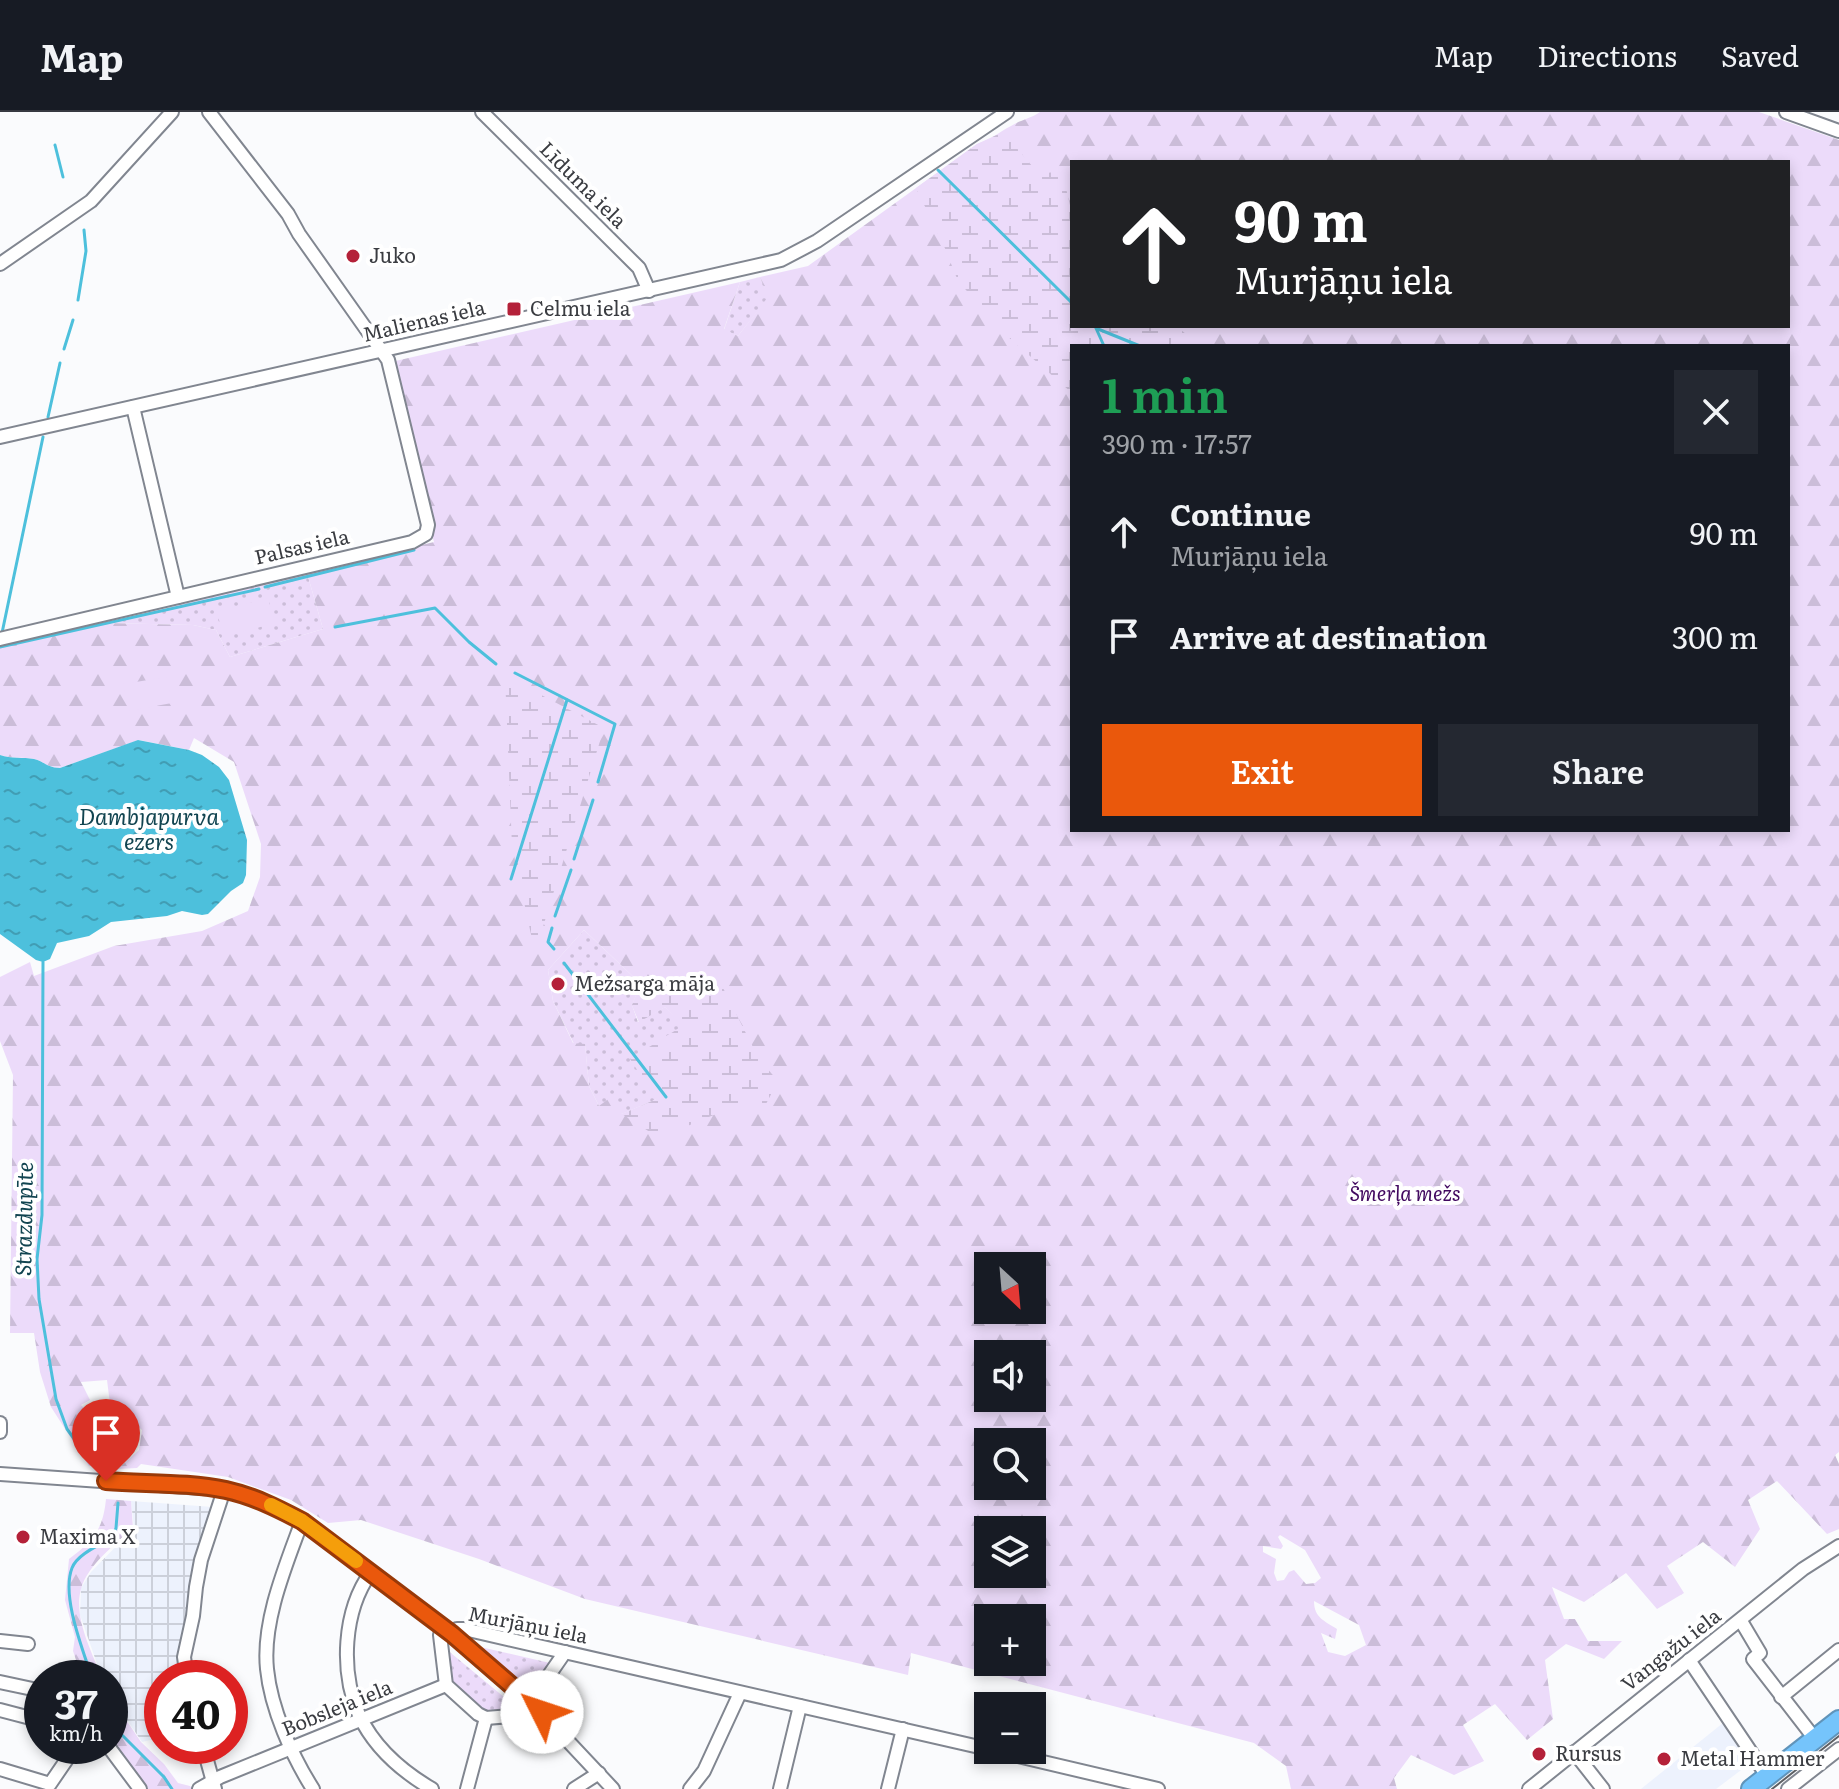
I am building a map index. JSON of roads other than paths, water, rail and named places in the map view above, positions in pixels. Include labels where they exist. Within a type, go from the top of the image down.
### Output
[{"type":"highway","points":[[1751,1789],[1839,1720]]},
{"type":"street","points":[[0,264],[91,201],[172,112]]},
{"type":"street","points":[[209,112],[288,214],[383,350]]},
{"type":"street","name":"Līduma iela","points":[[482,112],[639,268],[649,291]]},
{"type":"street","name":"Malienas iela","points":[[0,437],[781,260],[805,248],[1007,112]]},
{"type":"street","points":[[1786,112],[1839,131]]},
{"type":"street","name":"Palsas iela","points":[[0,639],[412,542],[426,534],[428,525],[383,350]]},
{"type":"street","points":[[133,407],[178,597]]},
{"type":"street","points":[[0,1423],[0,1432]]},
{"type":"street","name":"Murjāņu iela","points":[[0,1474],[224,1490],[249,1496],[302,1521],[447,1630],[464,1629],[974,1746]]},
{"type":"street","points":[[184,1660],[201,1560],[224,1490]]},
{"type":"street","points":[[302,1521],[277,1588],[267,1668],[291,1749],[313,1789]]},
{"type":"street","name":"Vangažu iela","points":[[1529,1789],[1803,1569],[1839,1546]]},
{"type":"street","points":[[371,1572],[360,1589],[353,1609],[346,1647],[350,1679],[363,1721],[392,1760],[432,1789]]},
{"type":"street","points":[[1741,1621],[1760,1653],[1753,1659],[1815,1739]]},
{"type":"street","points":[[565,1652],[545,1681],[535,1706],[524,1715],[486,1718],[446,1685],[440,1635],[447,1630],[535,1706],[613,1789]]},
{"type":"street","points":[[0,1641],[28,1644]]},
{"type":"street","points":[[1781,1697],[1839,1650]]},
{"type":"street","points":[[1689,1660],[1767,1776]]},
{"type":"street","points":[[0,1682],[24,1687]]},
{"type":"street","name":"Bobsleja iela","points":[[209,1787],[220,1777],[446,1685]]},
{"type":"street","points":[[690,1789],[704,1771],[740,1693]]},
{"type":"street","points":[[780,1789],[800,1706]]},
{"type":"street","points":[[0,1710],[24,1716]]},
{"type":"street","points":[[467,1789],[486,1718]]},
{"type":"street","points":[[888,1789],[903,1729]]},
{"type":"street","points":[[1788,1789],[1839,1749]]},
{"type":"street","points":[[1574,1752],[1603,1789]]},
{"type":"street","name":"Murjāņu iela","points":[[1046,1763],[1158,1789]]},
{"type":"street","points":[[0,1769],[50,1784],[64,1764]]},
{"type":"street","points":[[121,1764],[140,1789]]},
{"type":"street","points":[[206,1764],[209,1787]]},
{"type":"street","points":[[574,1789],[599,1773]]},
{"type":"water","name":"Dambjapurva ezers","points":[[138,740],[202,755],[219,767],[229,780],[247,840],[243,883],[208,914],[182,911],[167,916],[111,922],[89,936],[57,943],[50,959],[43,962],[36,960],[0,934],[0,755],[34,759],[60,768]]},
{"type":"waterway","points":[[55,145],[63,177]]},
{"type":"waterway","points":[[938,170],[1070,301]]},
{"type":"waterway","points":[[78,300],[86,251],[84,230]]},
{"type":"waterway","points":[[64,349],[73,320]]},
{"type":"waterway","points":[[1096,328],[1103,344]]},
{"type":"waterway","points":[[1098,329],[1135,344]]},
{"type":"waterway","points":[[48,417],[60,363]]},
{"type":"waterway","points":[[2,633],[43,437]]},
{"type":"waterway","points":[[265,587],[414,550]]},
{"type":"waterway","points":[[0,647],[259,589]]},
{"type":"waterway","points":[[335,627],[435,608],[496,664]]},
{"type":"waterway","points":[[515,673],[615,724],[598,782]]},
{"type":"waterway","points":[[511,879],[567,700]]},
{"type":"waterway","points":[[574,859],[593,800]]},
{"type":"waterway","points":[[555,916],[571,870]]},
{"type":"waterway","points":[[552,928],[548,942],[554,949]]},
{"type":"waterway","name":"Strazdupīte","points":[[43,962],[42,1215],[37,1259],[39,1299],[56,1399],[67,1429],[93,1465]]},
{"type":"waterway","points":[[564,963],[666,1097]]},
{"type":"waterway","name":"Strazdupīte","points":[[86,1660],[74,1623],[69,1580],[72,1568],[84,1554],[112,1539],[118,1503]]},
{"type":"waterway","name":"Strazdupīte","points":[[128,1741],[172,1789]]},
{"type":"tram line","points":[[1772,1789],[1839,1736]]},
{"type":"place","name":"Juko","points":[[353,256]]},
{"type":"place","name":"Celmu iela","points":[[514,309]]},
{"type":"place","name":"Mežsarga māja","points":[[558,984]]},
{"type":"place","name":"Maxima X","points":[[23,1537]]},
{"type":"place","name":"Rursus","points":[[1539,1754]]},
{"type":"place","name":"Metal Hammer","points":[[1664,1759]]},
{"type":"park label","name":"Šmerļa mežs","points":[[1405,1194]]}]
